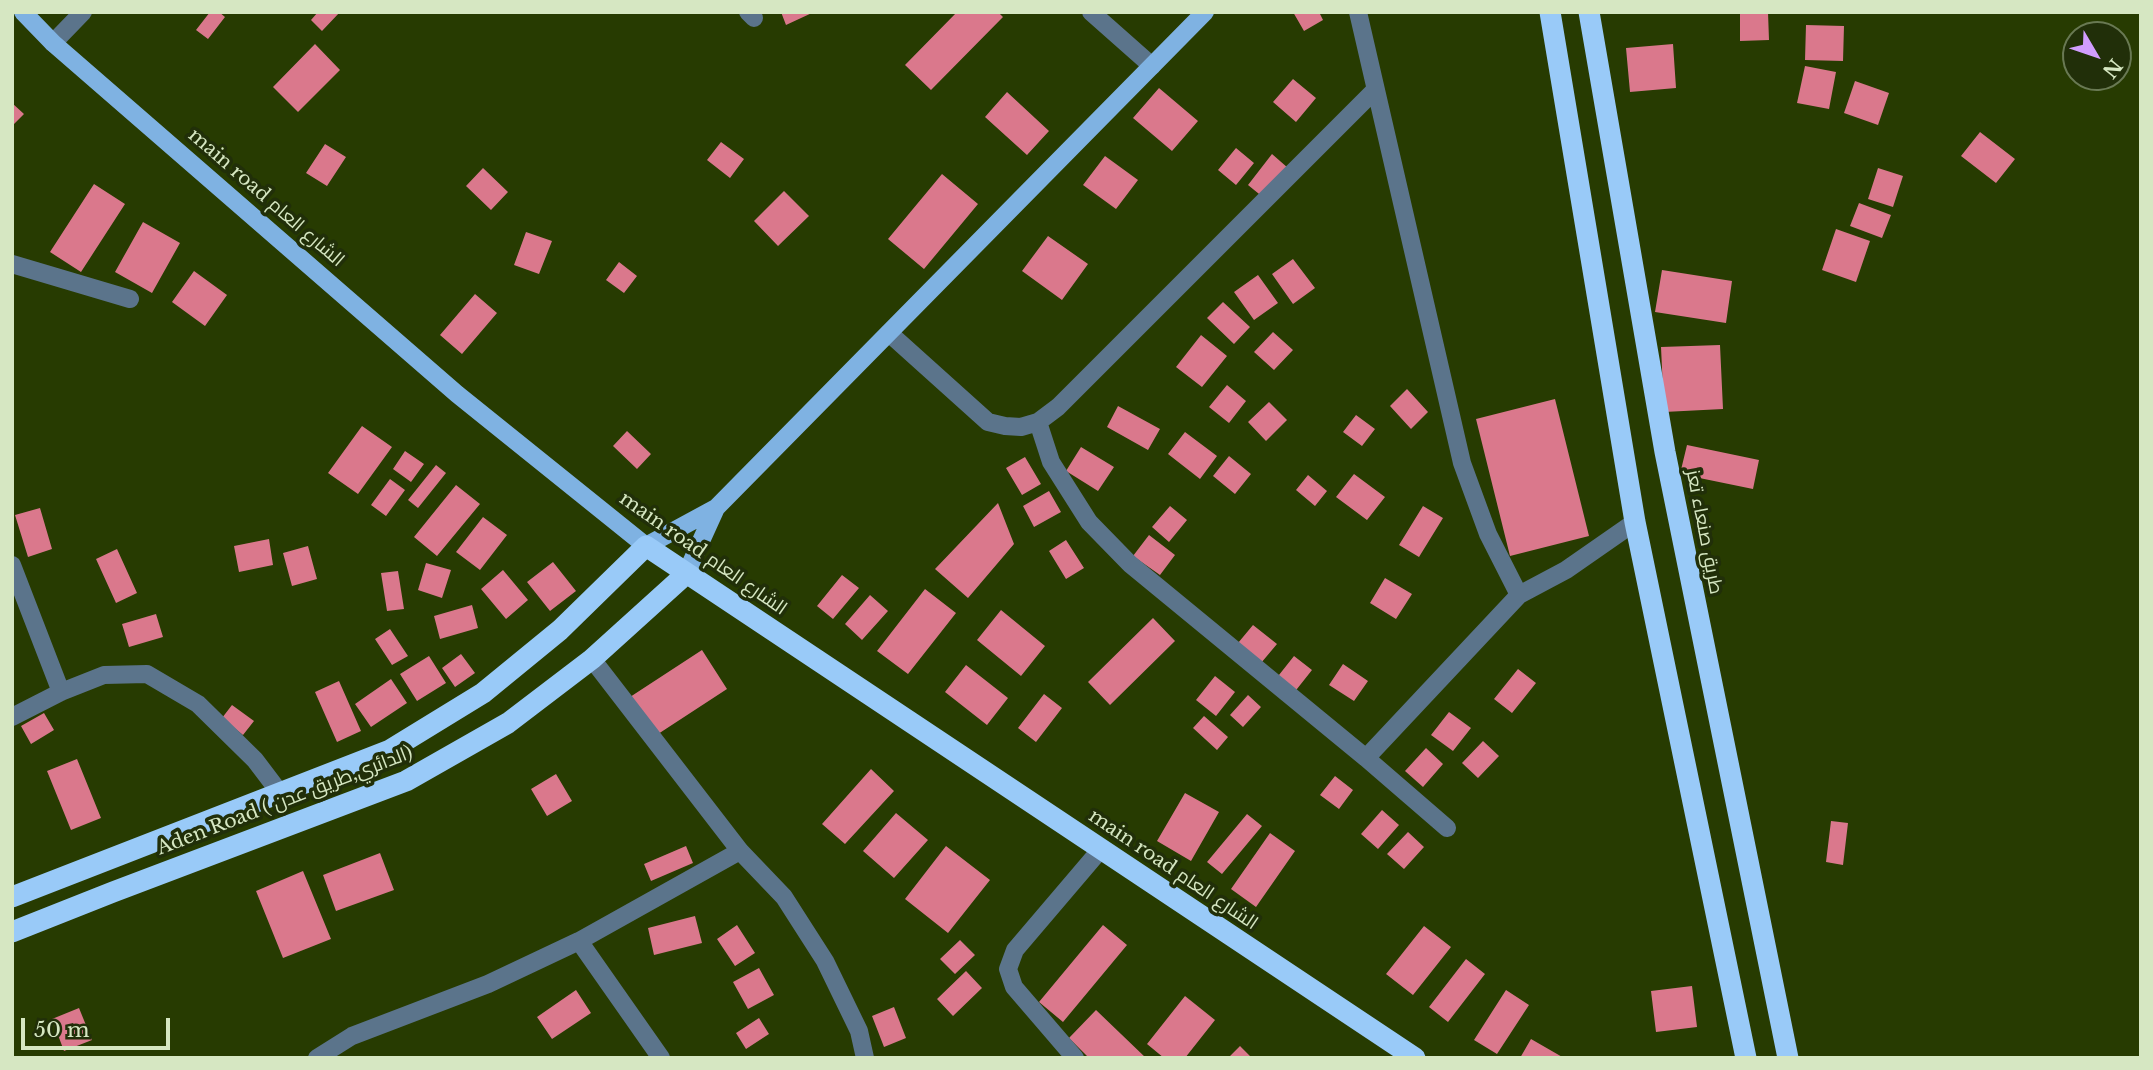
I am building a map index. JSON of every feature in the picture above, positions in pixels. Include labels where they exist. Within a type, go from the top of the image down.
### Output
[{"type":"highway","points":[[1550,12],[1635,522],[1746,1058]]},
{"type":"highway","name":"طريق صنعاء تعز","points":[[1589,12],[1665,452],[1788,1058]]},
{"type":"highway","name":"main road الشارع العام","points":[[646,546],[1415,1058]]},
{"type":"highway","name":"Aden Road ( الدائري,طريق عدن)","points":[[12,897],[390,750],[483,693],[560,630],[646,546]]},
{"type":"highway","name":"Aden Road ( الدائري,طريق عدن)","points":[[12,932],[406,781],[508,723],[592,659],[686,574]]},
{"type":"highway","points":[[390,750],[406,781]]},
{"type":"highway","points":[[99,863],[113,892]]},
{"type":"main road","name":"main road الشارع العام","points":[[23,12],[53,43],[457,394],[646,546]]},
{"type":"main road","points":[[646,546],[716,508],[1205,12]]},
{"type":"main road","points":[[686,574],[716,508]]},
{"type":"street","points":[[53,43],[83,12]]},
{"type":"street","points":[[1091,12],[1152,66]]},
{"type":"street","points":[[1358,12],[1462,463],[1488,534],[1519,595]]},
{"type":"street","points":[[889,333],[988,422],[1021,427],[1038,422],[1058,407],[1375,90]]},
{"type":"street","points":[[12,264],[130,299]]},
{"type":"street","points":[[1038,422],[1051,461],[1089,522],[1130,564],[1447,828]]},
{"type":"street","points":[[1366,758],[1519,595],[1566,570],[1635,522]]},
{"type":"street","points":[[12,565],[61,692]]},
{"type":"street","points":[[592,659],[740,851],[784,897],[825,961],[859,1031],[865,1058]]},
{"type":"street","points":[[12,717],[61,692],[104,675],[147,674],[198,704],[255,760],[279,793]]},
{"type":"street","points":[[1075,1058],[1014,987],[1008,969],[1016,950],[1101,849]]},
{"type":"street","points":[[317,1058],[352,1036],[488,984],[579,941],[740,851]]},
{"type":"street","points":[[579,941],[661,1058]]},
{"type":"building","points":[[210,12],[219,12],[225,17],[208,39],[196,30]]},
{"type":"building","points":[[318,12],[340,12],[322,31],[311,20]]},
{"type":"building","points":[[781,12],[814,12],[786,25]]},
{"type":"building","points":[[957,12],[998,12],[1003,17],[931,90],[905,65]]},
{"type":"building","points":[[1293,12],[1319,12],[1323,20],[1304,31]]},
{"type":"building","points":[[1740,12],[1768,12],[1769,40],[1740,41]]},
{"type":"building","points":[[1806,25],[1844,26],[1843,61],[1805,60]]},
{"type":"building","points":[[315,44],[340,70],[298,112],[273,87]]},
{"type":"building","points":[[1673,44],[1676,88],[1630,92],[1626,48]]},
{"type":"building","points":[[1805,66],[1836,72],[1829,109],[1797,103]]},
{"type":"building","points":[[1293,79],[1316,98],[1296,122],[1273,102]]},
{"type":"building","points":[[1855,81],[1889,93],[1878,125],[1844,113]]},
{"type":"building","points":[[1159,88],[1198,121],[1172,151],[1133,118]]},
{"type":"building","points":[[1007,92],[1049,131],[1027,155],[985,117]]},
{"type":"building","points":[[12,103],[24,114],[12,126]]},
{"type":"building","points":[[1980,132],[2015,159],[1996,183],[1961,156]]},
{"type":"building","points":[[721,142],[744,159],[730,178],[707,160]]},
{"type":"building","points":[[325,144],[346,157],[327,186],[306,173]]},
{"type":"building","points":[[1236,148],[1254,163],[1236,185],[1218,170]]},
{"type":"building","points":[[1272,154],[1288,168],[1264,198],[1248,185]]},
{"type":"building","points":[[1105,156],[1138,180],[1116,209],[1083,185]]},
{"type":"building","points":[[483,168],[508,192],[491,210],[466,186]]},
{"type":"building","points":[[1878,168],[1903,176],[1893,207],[1868,199]]},
{"type":"building","points":[[942,174],[978,204],[924,269],[888,239]]},
{"type":"building","points":[[94,184],[125,204],[81,272],[50,252]]},
{"type":"building","points":[[784,191],[809,216],[778,246],[754,221]]},
{"type":"building","points":[[1859,203],[1891,215],[1882,238],[1850,226]]},
{"type":"building","points":[[143,222],[180,243],[152,293],[115,272]]},
{"type":"building","points":[[1836,229],[1870,241],[1856,282],[1822,270]]},
{"type":"building","points":[[526,232],[552,241],[539,274],[514,265]]},
{"type":"building","points":[[1048,236],[1088,264],[1062,300],[1022,271]]},
{"type":"building","points":[[1293,259],[1315,288],[1293,304],[1272,274]]},
{"type":"building","points":[[619,262],[637,276],[624,293],[606,280]]},
{"type":"building","points":[[1662,270],[1732,281],[1726,323],[1655,312]]},
{"type":"building","points":[[194,271],[227,295],[205,326],[172,302]]},
{"type":"building","points":[[1258,275],[1278,303],[1254,320],[1234,292]]},
{"type":"building","points":[[475,294],[497,313],[462,354],[440,335]]},
{"type":"building","points":[[1223,302],[1250,327],[1234,344],[1207,318]]},
{"type":"building","points":[[1273,332],[1293,350],[1274,370],[1254,352]]},
{"type":"building","points":[[1201,335],[1227,356],[1202,387],[1176,367]]},
{"type":"building","points":[[1720,345],[1723,409],[1664,412],[1661,347]]},
{"type":"building","points":[[1227,385],[1246,401],[1229,423],[1209,407]]},
{"type":"building","points":[[1407,389],[1428,412],[1411,429],[1390,406]]},
{"type":"building","points":[[1555,399],[1589,536],[1510,556],[1476,419]]},
{"type":"building","points":[[1269,402],[1287,420],[1266,441],[1248,422]]},
{"type":"building","points":[[1118,406],[1160,429],[1148,450],[1107,427]]},
{"type":"building","points":[[1356,415],[1375,429],[1362,446],[1343,432]]},
{"type":"building","points":[[362,426],[392,447],[358,494],[328,473]]},
{"type":"building","points":[[627,431],[651,454],[637,469],[613,446]]},
{"type":"building","points":[[1185,432],[1217,456],[1200,479],[1168,454]]},
{"type":"building","points":[[1687,445],[1759,460],[1753,489],[1680,474]]},
{"type":"building","points":[[1081,447],[1114,467],[1098,491],[1066,471]]},
{"type":"building","points":[[405,451],[424,464],[411,482],[393,469]]},
{"type":"building","points":[[1229,456],[1251,474],[1235,494],[1213,476]]},
{"type":"building","points":[[1025,457],[1041,484],[1022,495],[1006,468]]},
{"type":"building","points":[[436,465],[446,473],[418,508],[408,500]]},
{"type":"building","points":[[1354,474],[1385,497],[1367,520],[1336,497]]},
{"type":"building","points":[[1308,475],[1327,491],[1315,506],[1296,490]]},
{"type":"building","points":[[390,479],[405,490],[386,516],[371,505]]},
{"type":"building","points":[[456,485],[480,504],[437,556],[414,537]]},
{"type":"building","points":[[1049,491],[1061,512],[1034,527],[1023,506]]},
{"type":"building","points":[[998,503],[1014,544],[968,598],[935,569]]},
{"type":"building","points":[[1170,506],[1187,520],[1169,542],[1152,527]]},
{"type":"building","points":[[1423,506],[1443,518],[1419,557],[1399,545]]},
{"type":"building","points":[[40,508],[52,549],[28,557],[15,515]]},
{"type":"building","points":[[483,517],[507,535],[480,570],[456,552]]},
{"type":"building","points":[[1149,535],[1175,555],[1160,575],[1133,556]]},
{"type":"building","points":[[269,539],[273,565],[239,572],[234,546]]},
{"type":"building","points":[[1066,540],[1084,568],[1066,579],[1049,551]]},
{"type":"building","points":[[308,546],[317,579],[292,586],[283,553]]},
{"type":"building","points":[[117,549],[137,593],[116,603],[96,559]]},
{"type":"building","points":[[553,562],[576,591],[550,611],[527,582]]},
{"type":"building","points":[[426,563],[451,570],[442,598],[418,590]]},
{"type":"building","points":[[503,570],[528,600],[506,619],[481,589]]},
{"type":"building","points":[[398,571],[404,609],[387,611],[381,573]]},
{"type":"building","points":[[842,575],[859,588],[833,619],[817,606]]},
{"type":"building","points":[[1385,578],[1412,594],[1396,619],[1370,603]]},
{"type":"building","points":[[925,589],[956,613],[908,674],[877,651]]},
{"type":"building","points":[[870,595],[888,611],[862,640],[845,624]]},
{"type":"building","points":[[472,605],[478,628],[440,639],[434,616]]},
{"type":"building","points":[[1001,610],[1045,646],[1021,676],[977,640]]},
{"type":"building","points":[[156,614],[163,637],[129,647],[122,624]]},
{"type":"building","points":[[1153,618],[1175,641],[1110,705],[1088,682]]},
{"type":"building","points":[[1253,625],[1277,644],[1256,669],[1233,649]]},
{"type":"building","points":[[390,629],[408,656],[392,665],[375,639]]},
{"type":"building","points":[[702,650],[727,689],[655,736],[630,697]]},
{"type":"building","points":[[461,654],[475,673],[455,687],[442,668]]},
{"type":"building","points":[[429,656],[446,683],[417,701],[400,674]]},
{"type":"building","points":[[1294,656],[1312,670],[1293,694],[1275,680]]},
{"type":"building","points":[[1343,664],[1368,681],[1354,701],[1329,685]]},
{"type":"building","points":[[966,665],[1008,698],[987,725],[945,692]]},
{"type":"building","points":[[1518,669],[1536,683],[1512,713],[1494,699]]},
{"type":"building","points":[[1215,676],[1235,692],[1216,716],[1196,700]]},
{"type":"building","points":[[391,679],[407,703],[371,727],[355,704]]},
{"type":"building","points":[[339,681],[361,731],[337,742],[315,692]]},
{"type":"building","points":[[1044,694],[1062,708],[1036,742],[1018,728]]},
{"type":"building","points":[[1248,695],[1261,707],[1243,727],[1230,715]]},
{"type":"building","points":[[232,705],[254,721],[243,735],[222,718]]},
{"type":"building","points":[[1449,712],[1471,728],[1453,751],[1431,735]]},
{"type":"building","points":[[44,713],[54,730],[31,744],[21,726]]},
{"type":"building","points":[[1204,716],[1228,737],[1217,750],[1193,728]]},
{"type":"building","points":[[1483,741],[1499,756],[1478,778],[1462,763]]},
{"type":"building","points":[[1426,748],[1443,764],[1423,787],[1405,771]]},
{"type":"building","points":[[77,759],[101,818],[71,830],[47,771]]},
{"type":"building","points":[[871,769],[894,791],[845,844],[822,824]]},
{"type":"building","points":[[556,774],[572,801],[547,816],[531,789]]},
{"type":"building","points":[[1335,776],[1353,790],[1339,809],[1320,795]]},
{"type":"building","points":[[1185,793],[1219,812],[1191,861],[1157,841]]},
{"type":"building","points":[[1382,810],[1399,825],[1378,849],[1361,834]]},
{"type":"building","points":[[896,813],[928,840],[894,878],[863,851]]},
{"type":"building","points":[[1247,814],[1262,826],[1222,874],[1207,862]]},
{"type":"building","points":[[1831,821],[1848,823],[1843,865],[1826,862]]},
{"type":"building","points":[[1408,832],[1424,847],[1404,869],[1387,854]]},
{"type":"building","points":[[1270,833],[1295,851],[1256,907],[1231,889]]},
{"type":"building","points":[[686,846],[693,863],[651,881],[644,864]]},
{"type":"building","points":[[946,846],[990,880],[948,933],[905,899]]},
{"type":"building","points":[[380,853],[394,890],[336,911],[323,875]]},
{"type":"building","points":[[303,871],[331,939],[283,958],[256,891]]},
{"type":"building","points":[[695,916],[702,943],[654,955],[648,928]]},
{"type":"building","points":[[737,925],[755,953],[735,966],[717,939]]},
{"type":"building","points":[[1103,925],[1127,945],[1063,1022],[1039,1002]]},
{"type":"building","points":[[1424,926],[1451,947],[1413,995],[1386,974]]},
{"type":"building","points":[[960,940],[975,955],[955,974],[940,959]]},
{"type":"building","points":[[1466,959],[1485,974],[1448,1022],[1429,1007]]},
{"type":"building","points":[[759,968],[774,995],[748,1009],[733,982]]},
{"type":"building","points":[[966,971],[982,988],[953,1016],[937,999]]},
{"type":"building","points":[[1692,986],[1697,1027],[1656,1032],[1651,991]]},
{"type":"building","points":[[576,990],[591,1013],[552,1039],[537,1017]]},
{"type":"building","points":[[1506,990],[1529,1005],[1497,1054],[1474,1040]]},
{"type":"building","points":[[1185,996],[1215,1020],[1185,1058],[1164,1058],[1147,1044]]},
{"type":"building","points":[[894,1007],[906,1038],[884,1047],[872,1016]]},
{"type":"building","points":[[79,1008],[92,1040],[64,1051],[52,1019]]},
{"type":"building","points":[[1096,1010],[1146,1058],[1089,1058],[1069,1038]]},
{"type":"building","points":[[759,1018],[769,1034],[746,1049],[736,1033]]},
{"type":"building","points":[[1531,1039],[1564,1058],[1520,1058]]},
{"type":"building","points":[[1240,1046],[1252,1058],[1228,1058]]}]
